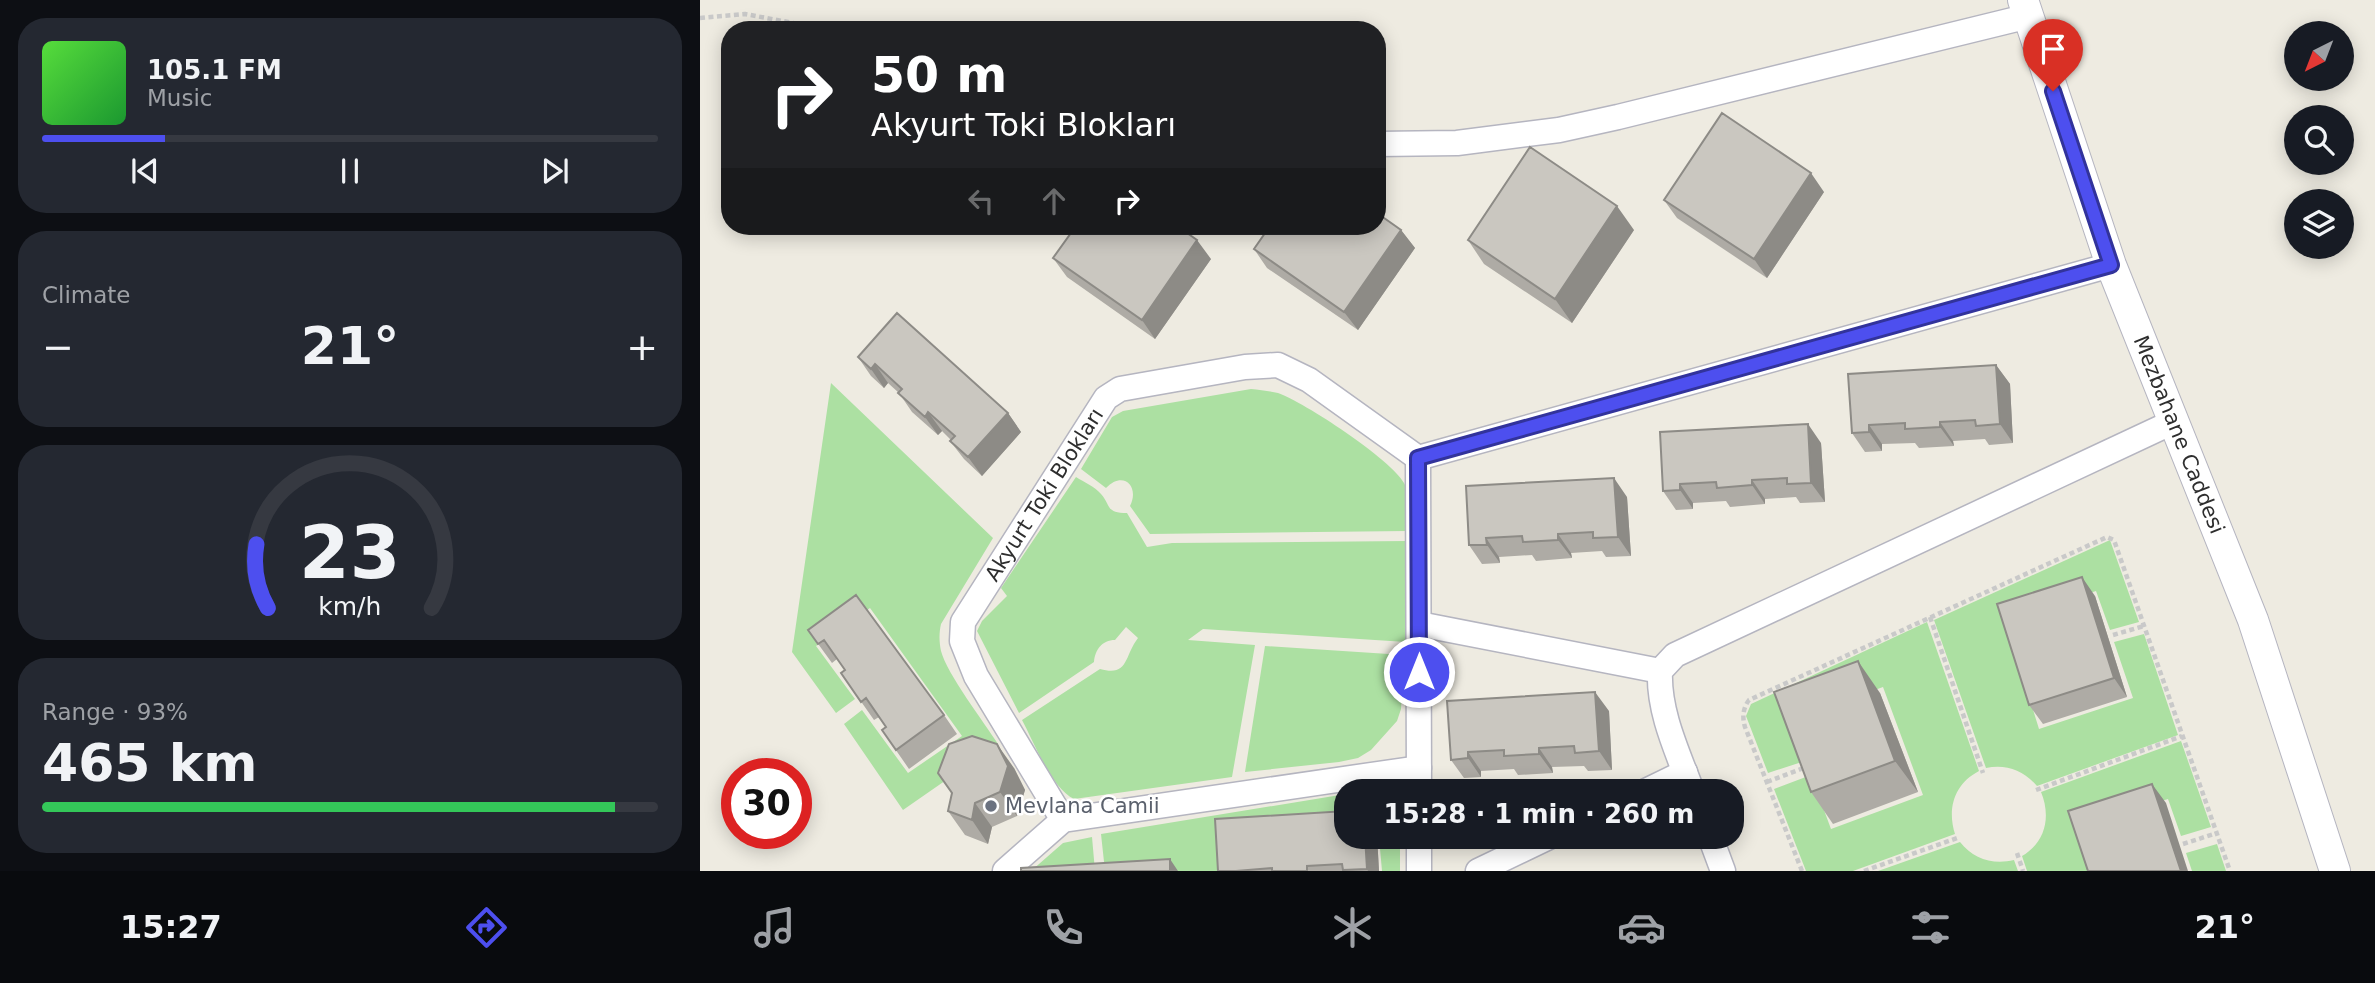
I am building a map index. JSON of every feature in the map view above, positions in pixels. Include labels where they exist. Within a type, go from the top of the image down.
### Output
[{"type":"street","points":[[1386,144],[1457,143],[1559,130],[1618,117],[2026,8]]},
{"type":"street","name":"Mezbahane Caddesi","points":[[2026,8],[2111,265],[2253,620],[2335,871]]},
{"type":"street","points":[[1419,779],[1418,458],[2111,265]]},
{"type":"street","name":"Akyurt Toki Blokları","points":[[1063,820],[976,676],[962,640],[963,622],[1106,398],[1120,389],[1245,367],[1278,365],[1309,380],[1418,458]]},
{"type":"street","points":[[1688,779],[1668,726],[1659,691],[1660,671],[1675,656],[2175,421]]},
{"type":"street","points":[[1419,624],[1660,671]]},
{"type":"street","points":[[1005,871],[1063,820],[1334,789]]},
{"type":"street","points":[[1419,849],[1419,871]]},
{"type":"street","points":[[1478,871],[1523,849]]},
{"type":"street","points":[[1715,849],[1723,871]]},
{"type":"path","points":[[700,18],[745,14],[783,21]]},
{"type":"path","points":[[1802,871],[1743,718],[1745,705],[1749,700],[2107,537],[2114,540],[2230,871]]},
{"type":"path","points":[[1930,618],[1983,774]]},
{"type":"path","points":[[2113,635],[2144,626]]},
{"type":"path","points":[[2036,790],[2182,736]]},
{"type":"path","points":[[1767,782],[1807,766]]},
{"type":"path","points":[[2183,844],[2217,833]]},
{"type":"path","points":[[1864,871],[1960,836]]},
{"type":"path","points":[[2017,853],[2023,871]]},
{"type":"green space","points":[[831,383],[993,538],[941,624],[940,637],[941,651],[950,672],[998,744],[903,810],[844,724],[862,710],[908,773],[962,736],[870,608],[816,646],[855,699],[836,713],[792,652]]},
{"type":"green space","points":[[1251,389],[1278,393],[1290,399],[1326,419],[1383,460],[1406,488],[1409,507],[1407,531],[1150,534],[1130,506],[1133,492],[1128,483],[1118,480],[1106,488],[1081,469],[1112,417],[1123,411]]},
{"type":"green space","points":[[1076,477],[1099,491],[1112,510],[1127,513],[1147,547],[1172,543],[1407,541],[1406,642],[1203,629],[1188,640],[1255,645],[1232,777],[1074,799],[1051,775],[1022,720],[1100,669],[1109,671],[1121,667],[1138,638],[1126,627],[1115,640],[1100,646],[1094,662],[1019,713],[977,631],[982,621],[1007,596],[1001,588]]},
{"type":"green space","points":[[2110,540],[2139,622],[2110,630],[2096,591],[2005,620],[2039,729],[2133,698],[2114,642],[2144,634],[2178,735],[2037,786],[2014,770],[1986,768],[1934,620]]},
{"type":"green space","points":[[1927,622],[1979,771],[1970,776],[1958,790],[1952,807],[1955,834],[1853,871],[1806,871],[1774,789],[1811,775],[1831,829],[1923,795],[1883,687],[1791,721],[1805,761],[1768,773],[1746,716],[1751,704]]},
{"type":"green space","points":[[1265,646],[1404,655],[1401,709],[1397,721],[1371,750],[1358,758],[1245,772]]},
{"type":"green space","points":[[2181,741],[2211,827],[2181,836],[2168,799],[2077,828],[2091,871],[2027,871],[2022,856],[2041,836],[2046,819],[2041,792]]},
{"type":"green space","points":[[1334,796],[1334,831],[1228,871],[1105,871],[1101,834]]},
{"type":"green space","points":[[1092,837],[1095,871],[1031,871],[1063,843]]},
{"type":"green space","points":[[1960,842],[1971,853],[1984,859],[1999,862],[2014,860],[2018,871],[1878,871]]},
{"type":"green space","points":[[2217,844],[2226,871],[2192,871],[2186,853]]},
{"type":"green space","points":[[1380,849],[1400,849],[1400,871],[1382,871]]},
{"type":"building","points":[[1722,113],[1811,173],[1754,259],[1664,200]]},
{"type":"building","points":[[1530,147],[1617,206],[1555,299],[1468,240]]},
{"type":"building","points":[[1386,219],[1401,230],[1344,312],[1254,249],[1264,235],[1386,235]]},
{"type":"building","points":[[1070,235],[1190,235],[1197,240],[1142,320],[1053,258]]},
{"type":"building","points":[[897,313],[1008,413],[968,457],[950,441],[955,436],[928,412],[925,417],[898,393],[902,389],[875,364],[871,369],[858,357]]},
{"type":"building","points":[[1996,365],[2000,424],[1976,426],[1975,420],[1940,422],[1940,427],[1905,429],[1905,423],[1869,425],[1869,432],[1852,433],[1848,374]]},
{"type":"building","points":[[1808,424],[1811,483],[1787,484],[1787,478],[1752,480],[1752,485],[1717,488],[1716,482],[1680,484],[1680,490],[1663,491],[1660,432]]},
{"type":"building","points":[[1614,478],[1618,537],[1593,538],[1593,532],[1558,534],[1558,540],[1523,542],[1522,536],[1486,538],[1487,545],[1469,545],[1466,486]]},
{"type":"building","points":[[2082,577],[2114,678],[2029,705],[1997,604]]},
{"type":"building","points":[[856,595],[944,715],[896,750],[882,730],[886,727],[866,698],[861,702],[841,673],[845,670],[824,640],[818,644],[808,630]]},
{"type":"building","points":[[1858,661],[1895,761],[1811,792],[1774,692]]},
{"type":"building","points":[[1595,692],[1599,751],[1575,753],[1574,746],[1539,748],[1539,754],[1504,756],[1504,750],[1468,752],[1468,758],[1451,760],[1447,701]]},
{"type":"building","points":[[972,736],[997,744],[1008,766],[1000,792],[975,803],[972,820],[948,811],[952,793],[938,773],[949,744]]},
{"type":"building","points":[[2152,784],[2181,871],[2088,871],[2068,811]]},
{"type":"building","points":[[1334,812],[1334,849],[1366,849],[1367,869],[1343,870],[1342,864],[1307,866],[1307,871],[1272,871],[1272,868],[1218,871],[1215,819]]},
{"type":"building","points":[[1170,859],[1170,871],[1021,871],[1021,868]]},
{"type":"place","name":"Mevlana Camii","points":[[991,806]]},
{"type":"route","points":[[1419,672],[1418,458],[2111,265],[2053,91]]}]
